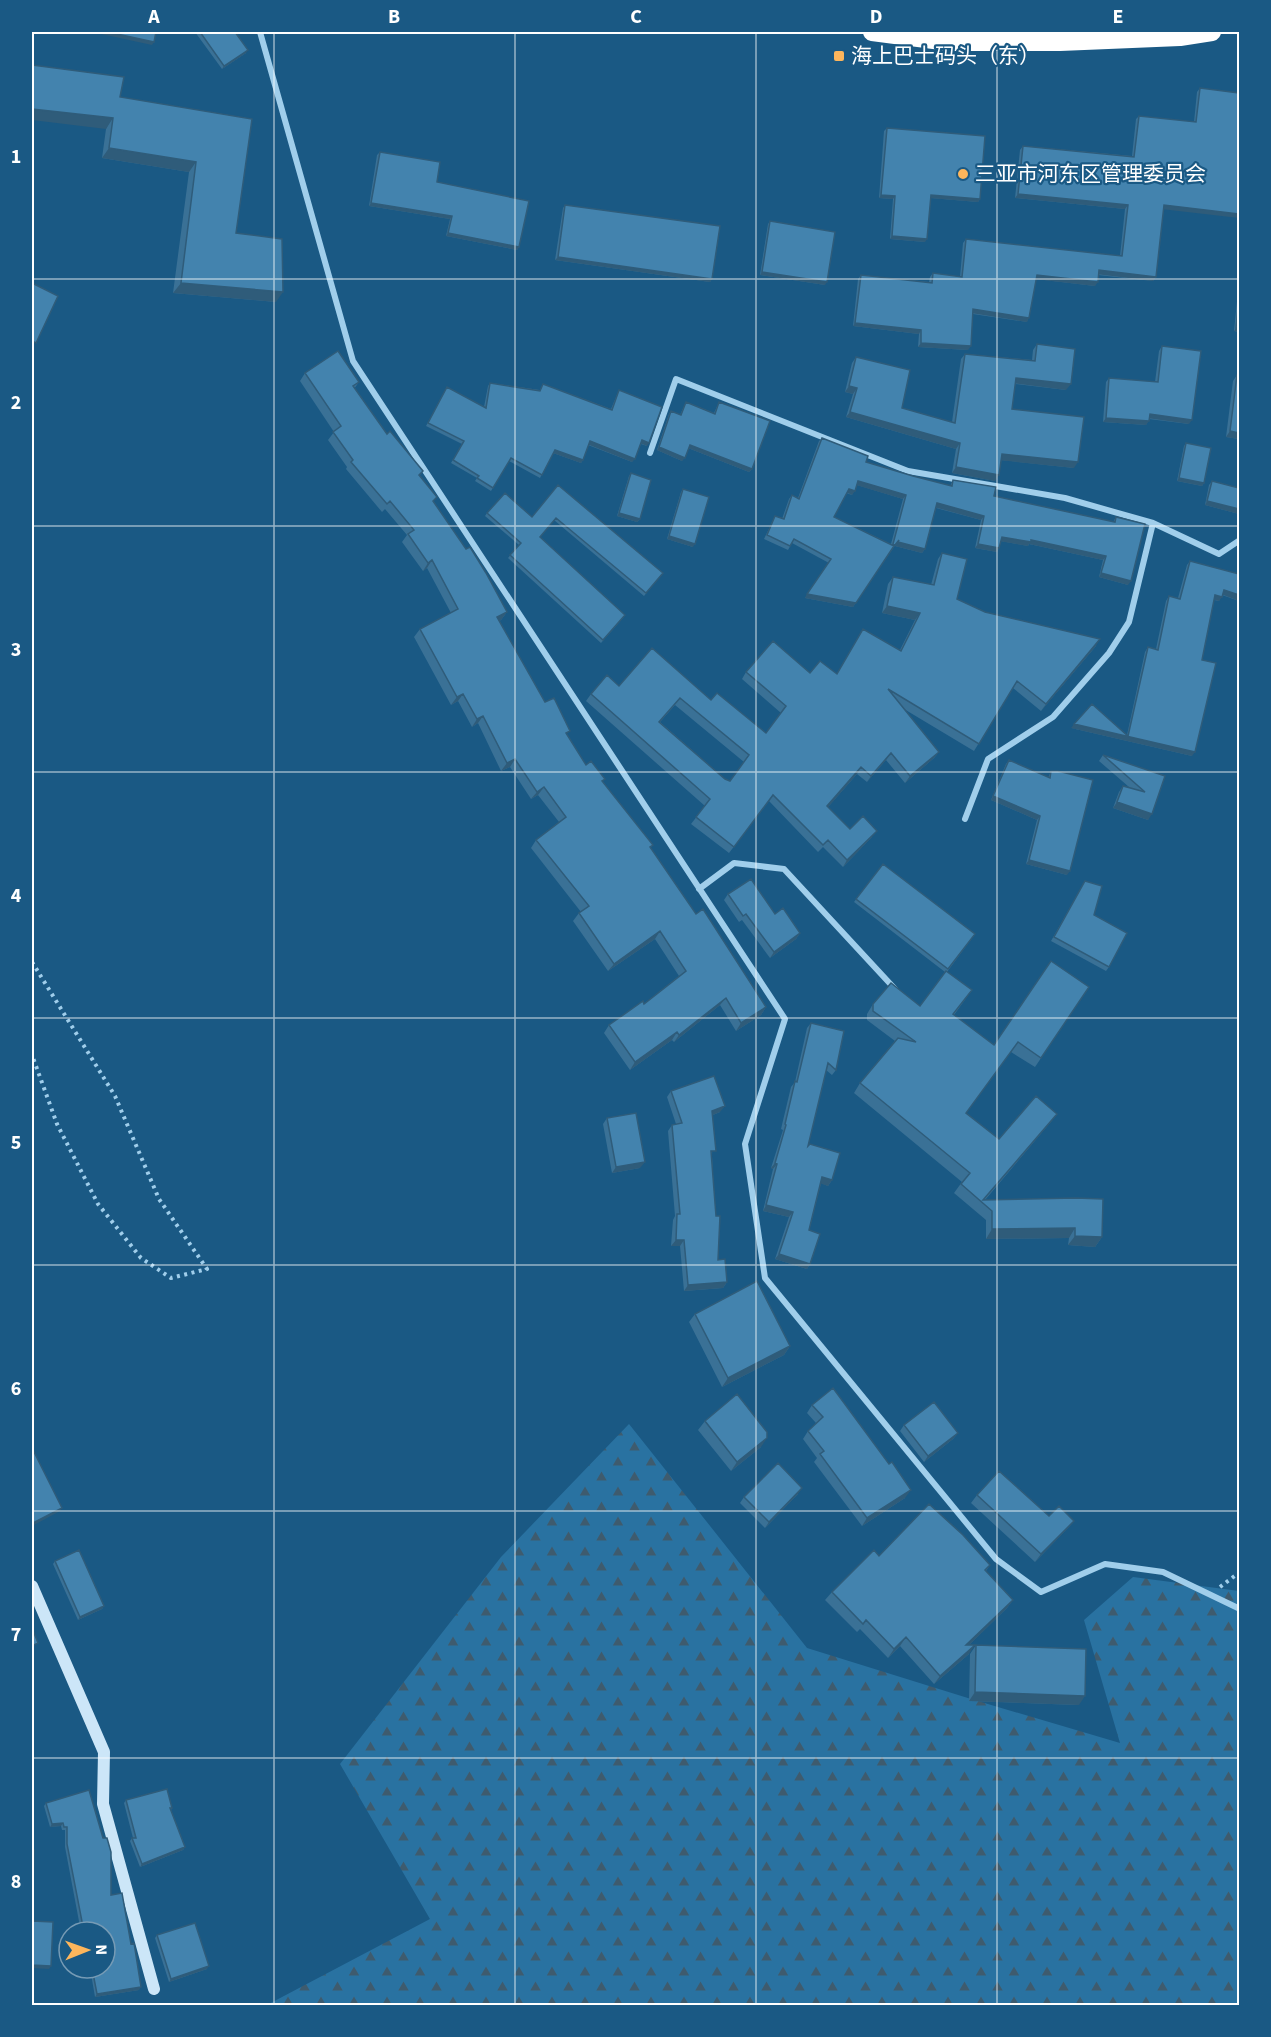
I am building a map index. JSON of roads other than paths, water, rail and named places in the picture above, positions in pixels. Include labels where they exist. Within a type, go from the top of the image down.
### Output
[{"type":"highway","points":[[872,32],[949,42],[1053,37],[1180,37],[1212,32]]},
{"type":"street","points":[[260,32],[353,361],[785,1019],[745,1144],[765,1278],[996,1559],[1041,1592],[1105,1564],[1162,1572],[1239,1609]]},
{"type":"street","points":[[650,453],[676,379],[908,471],[1065,498],[1154,523],[1218,554],[1239,540]]},
{"type":"street","points":[[965,819],[988,759],[1053,717],[1109,653],[1129,622],[1154,523]]},
{"type":"street","points":[[699,889],[734,863],[784,869],[903,997]]},
{"type":"street","points":[[32,1586],[104,1752],[103,1804],[154,1989]]},
{"type":"place","name":"海上巴士码头（东）","points":[[839,56]]},
{"type":"place","name":"三亚市河东区管理委员会","points":[[963,174]]}]
